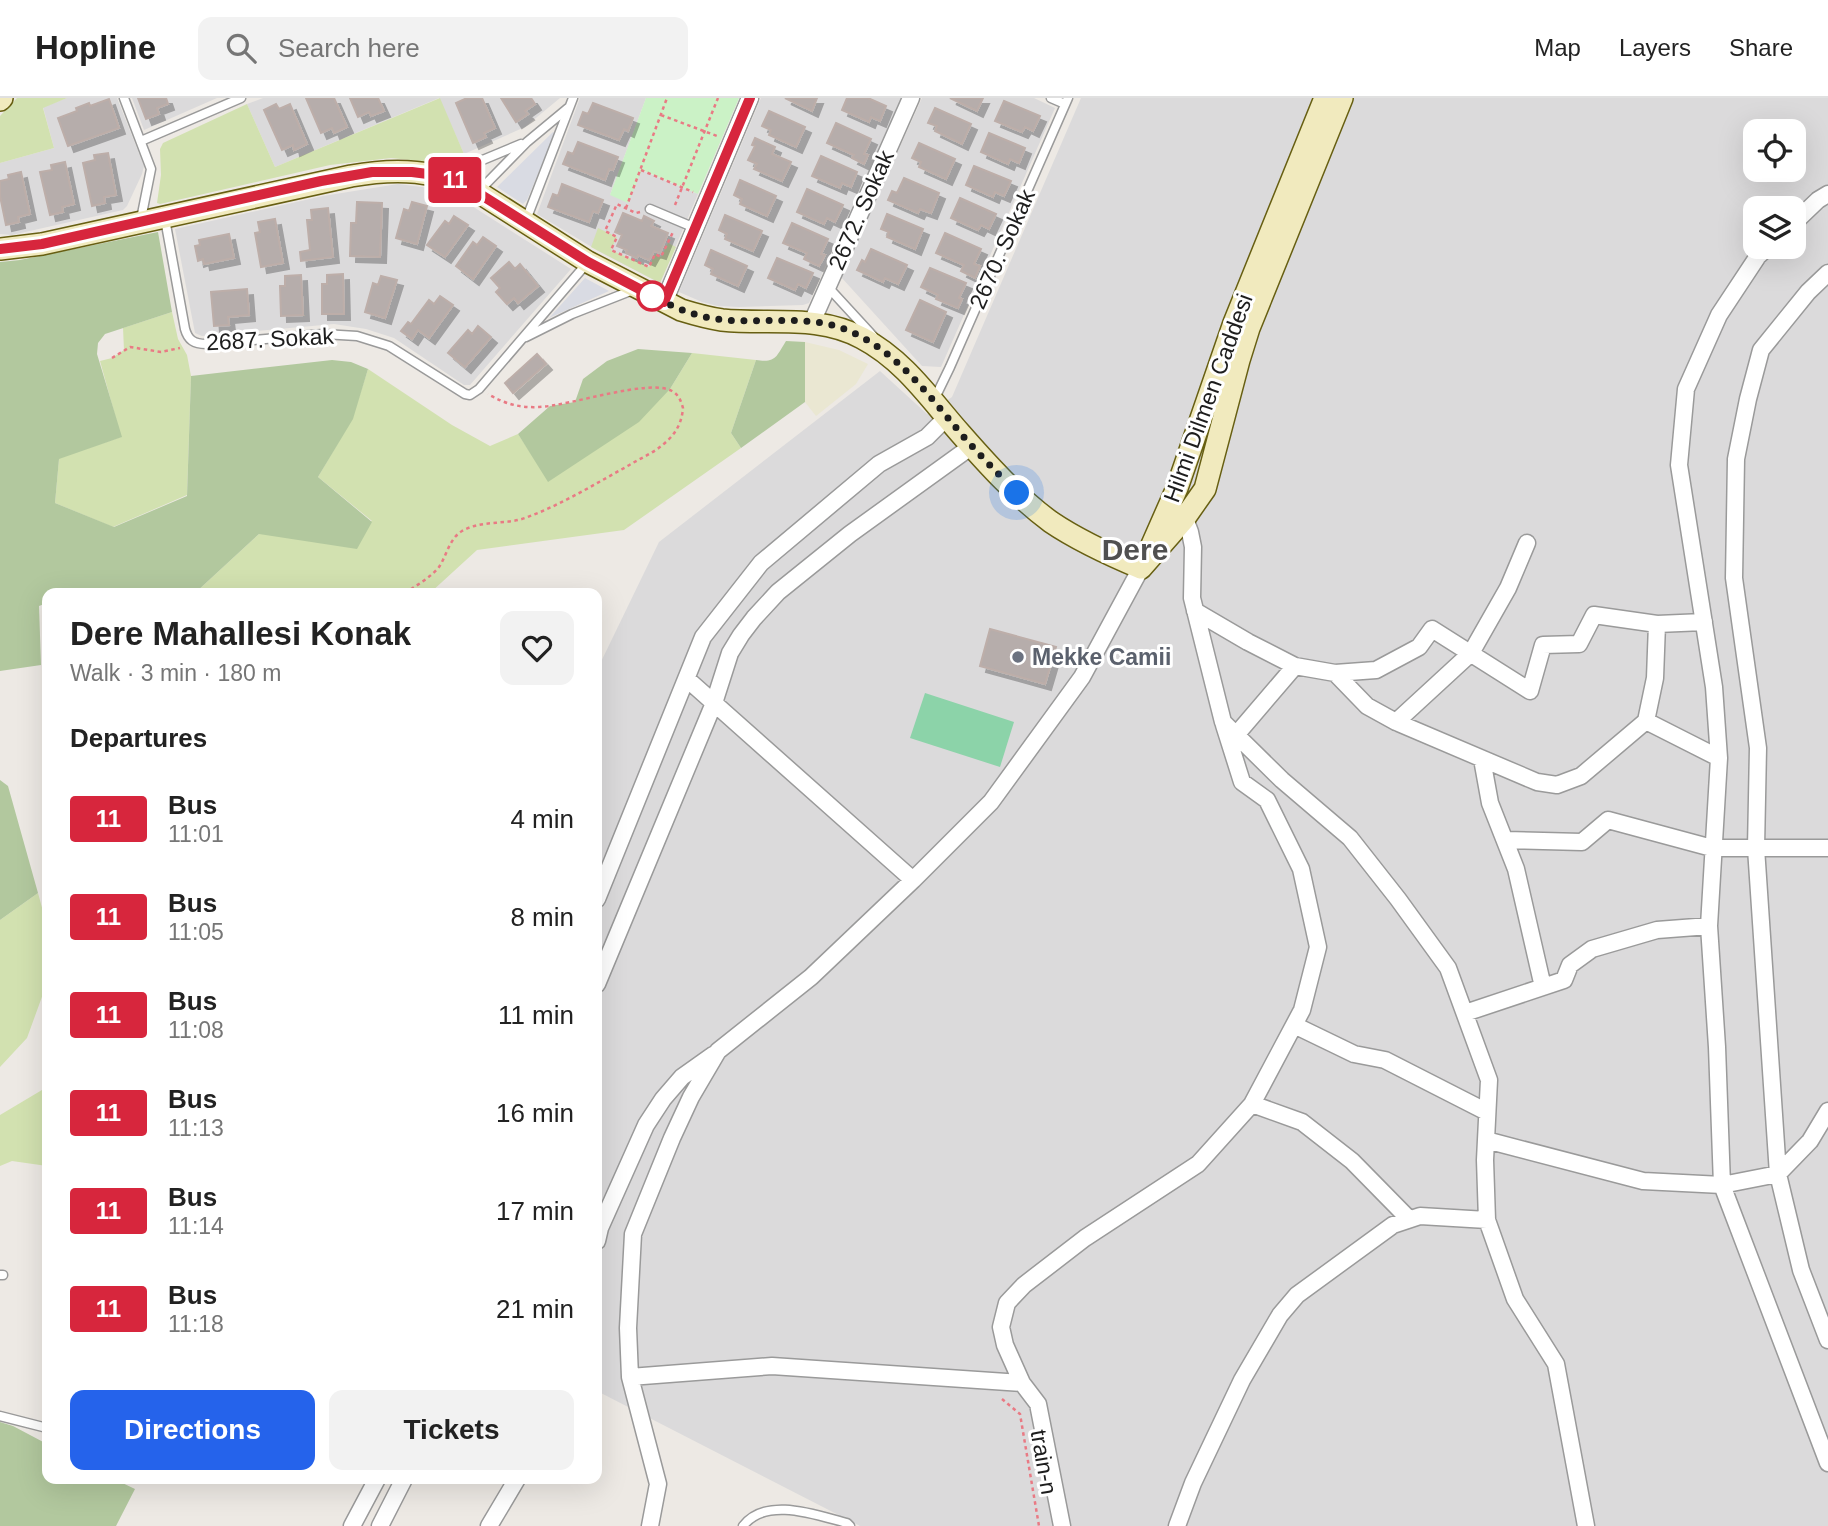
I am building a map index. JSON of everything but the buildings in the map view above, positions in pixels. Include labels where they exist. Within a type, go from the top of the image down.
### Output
[{"type":"street","points":[[664,302],[750,98]]},
{"type":"street","name":"2672. Sokak","points":[[812,322],[911,98]]},
{"type":"street","name":"Hilmi Dilmen Caddesi","points":[[1141,568],[1177,512],[1201,496],[1209,481],[1230,358],[1325,98]]},
{"type":"street","name":"Hilmi Dilmen Caddesi","points":[[1230,358],[1261,297],[1342,98]]},
{"type":"street","points":[[0,249],[42,244],[372,172],[412,172],[443,176],[478,192],[588,262],[681,310],[709,318],[812,322],[846,330],[862,338],[893,358],[1017,493],[1051,521],[1098,549],[1141,568],[1082,677],[991,802],[914,880],[811,977],[682,1077],[646,1125],[602,1224]]},
{"type":"street","points":[[1806,212],[1828,194]]},
{"type":"street","points":[[1756,259],[1719,315],[1686,389],[1679,465],[1714,687],[1719,758],[1709,926],[1722,1185],[1828,1462]]},
{"type":"street","points":[[1828,273],[1808,292],[1761,350],[1736,459],[1734,578],[1758,748],[1756,848],[1778,1174],[1801,1270],[1828,1340]]},
{"type":"street","points":[[602,887],[704,637],[761,563],[879,464],[927,438],[940,408]]},
{"type":"street","points":[[602,972],[714,703],[730,653],[754,618],[772,598],[850,534],[972,446]]},
{"type":"street","points":[[1062,1526],[1038,1404],[1022,1382],[1005,1345],[1001,1326],[1007,1303],[1024,1285],[1085,1238],[1198,1164],[1252,1104],[1302,1010],[1318,947],[1301,869],[1267,800],[1242,782],[1223,722],[1192,598],[1193,547],[1190,532],[1177,512]]},
{"type":"street","points":[[1396,722],[1471,653],[1507,588],[1527,543]]},
{"type":"street","points":[[1195,611],[1295,666],[1335,673],[1376,670],[1419,647],[1432,629],[1530,691],[1543,645],[1579,644],[1594,615],[1657,624],[1703,622]]},
{"type":"street","points":[[1335,673],[1367,706],[1396,722],[1537,782],[1557,785],[1581,776],[1646,721],[1655,678],[1657,624]]},
{"type":"street","points":[[1236,735],[1295,666]]},
{"type":"street","points":[[687,679],[914,880]]},
{"type":"street","points":[[1646,721],[1719,758]]},
{"type":"street","points":[[1223,722],[1282,780],[1350,838],[1448,968],[1489,1080],[1486,1140],[1487,1220],[1515,1299],[1556,1364],[1586,1526]]},
{"type":"street","points":[[1482,759],[1490,803],[1516,869],[1543,987]]},
{"type":"street","points":[[1505,840],[1582,842],[1608,820],[1712,848],[1828,849]]},
{"type":"street","points":[[1465,1013],[1564,980],[1570,965],[1592,949],[1657,930],[1709,926]]},
{"type":"street","points":[[1294,1025],[1354,1054],[1385,1060],[1487,1112]]},
{"type":"street","points":[[650,1526],[658,1484],[630,1377],[628,1328],[633,1234],[671,1138],[718,1051]]},
{"type":"street","points":[[1252,1104],[1302,1122],[1352,1161],[1409,1219]]},
{"type":"street","points":[[1486,1140],[1643,1181],[1722,1185],[1778,1174],[1810,1142],[1828,1111]]},
{"type":"street","points":[[1177,1526],[1193,1483],[1241,1380],[1280,1315],[1297,1295],[1393,1225],[1420,1216],[1487,1220]]},
{"type":"street","points":[[630,1377],[772,1366],[1022,1382]]},
{"type":"street","points":[[352,1526],[374,1484]]},
{"type":"street","points":[[380,1526],[401,1484]]},
{"type":"street","points":[[489,1526],[514,1484]]},
{"type":"lane","points":[[124,98],[151,169],[140,222]]},
{"type":"lane","points":[[141,141],[241,98]]},
{"type":"lane","points":[[525,223],[573,98]]},
{"type":"lane","points":[[1051,98],[1067,101]]},
{"type":"lane","name":"2670. Sokak","points":[[940,408],[950,367],[1067,101]]},
{"type":"lane","points":[[478,192],[527,142],[569,107]]},
{"type":"lane","points":[[443,176],[527,142]]},
{"type":"lane","points":[[650,209],[695,228]]},
{"type":"lane","name":"2687. Sokak","points":[[164,216],[184,329],[193,342],[206,344],[323,334],[358,336],[389,346],[465,394],[470,395],[479,389]]},
{"type":"lane","points":[[479,389],[588,262]]},
{"type":"lane","points":[[827,286],[893,358]]},
{"type":"lane","points":[[521,340],[572,314],[637,288]]},
{"type":"lane","points":[[0,1416],[42,1427]]},
{"type":"lane","points":[[743,1526],[753,1516],[769,1510],[800,1511],[850,1526]]},
{"type":"path","points":[[626,208],[667,98]]},
{"type":"path","points":[[650,209],[636,213],[617,204],[605,231],[617,237],[611,250],[649,267],[655,254],[661,257],[682,187],[718,98]]},
{"type":"path","points":[[661,115],[722,138]]},
{"type":"path","points":[[641,170],[698,194]]},
{"type":"path","points":[[112,358],[130,347],[161,352],[193,342]]},
{"type":"path","points":[[412,588],[430,576],[455,538],[462,532],[472,527],[526,518],[581,493],[654,453],[679,426],[683,408],[676,393],[662,387],[642,387],[575,402],[537,407],[509,405],[479,389]]},
{"type":"path","name":"train-n","points":[[981,1380],[1020,1415],[1039,1526]]},
{"type":"shaded area","points":[[67,98],[117,98],[144,166],[127,206],[123,210],[12,235],[0,234],[0,163],[54,148],[43,107]]},
{"type":"shaded area","points":[[132,98],[217,98],[144,130]]},
{"type":"shaded area","points":[[263,98],[439,98],[275,167],[247,104]]},
{"type":"shaded area","points":[[439,98],[560,98],[525,127],[464,154]]},
{"type":"shaded area","points":[[580,98],[646,98],[610,195],[641,170],[698,194],[660,283],[600,252],[537,214]]},
{"type":"shaded area","points":[[761,98],[901,98],[809,303],[718,306],[679,292]]},
{"type":"shaded area","points":[[922,98],[1034,98],[1055,108],[941,367],[922,366],[841,277]]},
{"type":"shaded area","points":[[1081,98],[1828,98],[1828,1526],[860,1526],[602,1394],[602,660],[659,542],[880,371],[927,414],[952,397]]},
{"type":"shaded area","points":[[555,133],[523,204],[497,187]]},
{"type":"shaded area","points":[[398,184],[430,188],[461,199],[571,269],[470,385],[464,385],[394,338],[366,329],[334,324],[202,336],[195,333],[175,229],[323,196]]},
{"type":"shaded area","points":[[585,278],[609,291],[549,318]]},
{"type":"shaded area","points":[[805,342],[839,350],[868,364],[856,384],[816,416],[805,402]]},
{"type":"green space","points":[[17,98],[67,98],[43,108],[54,148],[0,163],[0,116]]},
{"type":"green space","points":[[440,98],[464,154],[446,162],[391,158],[330,165],[157,203],[161,175],[160,149],[163,143],[247,104],[275,167]]},
{"type":"green space","points":[[646,98],[739,98],[698,194],[642,170],[628,203],[610,195]]},
{"type":"green space","points":[[598,228],[617,237],[611,250],[649,267],[655,254],[661,257],[668,243],[676,247],[660,283],[591,247]]},
{"type":"green space","points":[[158,232],[172,312],[105,334],[98,343],[97,354],[122,437],[59,459],[55,503],[114,527],[187,496],[191,376],[332,360],[351,362],[368,369],[353,419],[318,477],[372,522],[357,549],[259,534],[200,588],[42,588],[42,605],[39,606],[41,665],[0,671],[0,262]]},
{"type":"green space","points":[[172,312],[178,339],[187,355],[191,376],[187,495],[113,527],[55,503],[59,458],[121,437],[100,361],[112,358],[124,350],[123,328]]},
{"type":"green space","points":[[786,341],[805,342],[805,402],[741,448],[731,433],[756,360],[772,360]]},
{"type":"green space","points":[[638,349],[692,353],[670,389],[639,422],[548,482],[518,434],[550,406],[575,402],[583,379],[607,361]]},
{"type":"green space","points":[[692,353],[756,360],[731,433],[741,448],[624,530],[477,550],[435,588],[200,588],[259,534],[372,521],[318,477],[352,419],[368,369],[452,425],[490,446],[518,434],[549,481],[670,389]]},
{"type":"green space","points":[[925,693],[1014,722],[1000,767],[910,738]]},
{"type":"green space","points":[[0,780],[8,786],[38,893],[0,920]]},
{"type":"green space","points":[[38,893],[42,908],[42,997],[27,1038],[0,1067],[0,920]]},
{"type":"green space","points":[[42,1090],[42,1165],[12,1161],[0,1166],[0,1115]]},
{"type":"green space","points":[[0,1422],[42,1441],[42,1484],[124,1484],[135,1489],[116,1526],[0,1526]]},
{"type":"bus line","name":"11","points":[[0,249],[42,244],[321,181],[372,172],[412,172],[443,176],[460,182],[588,262],[664,302],[750,98]]},
{"type":"place","name":"Mekke Camii","points":[[1018,657]]},
{"type":"district","name":"Dere","points":[[1135,550]]},
{"type":"route","points":[[652,296],[650,295],[681,310],[709,318],[828,325],[846,330],[877,346],[910,374],[958,431],[1017,493]]}]
